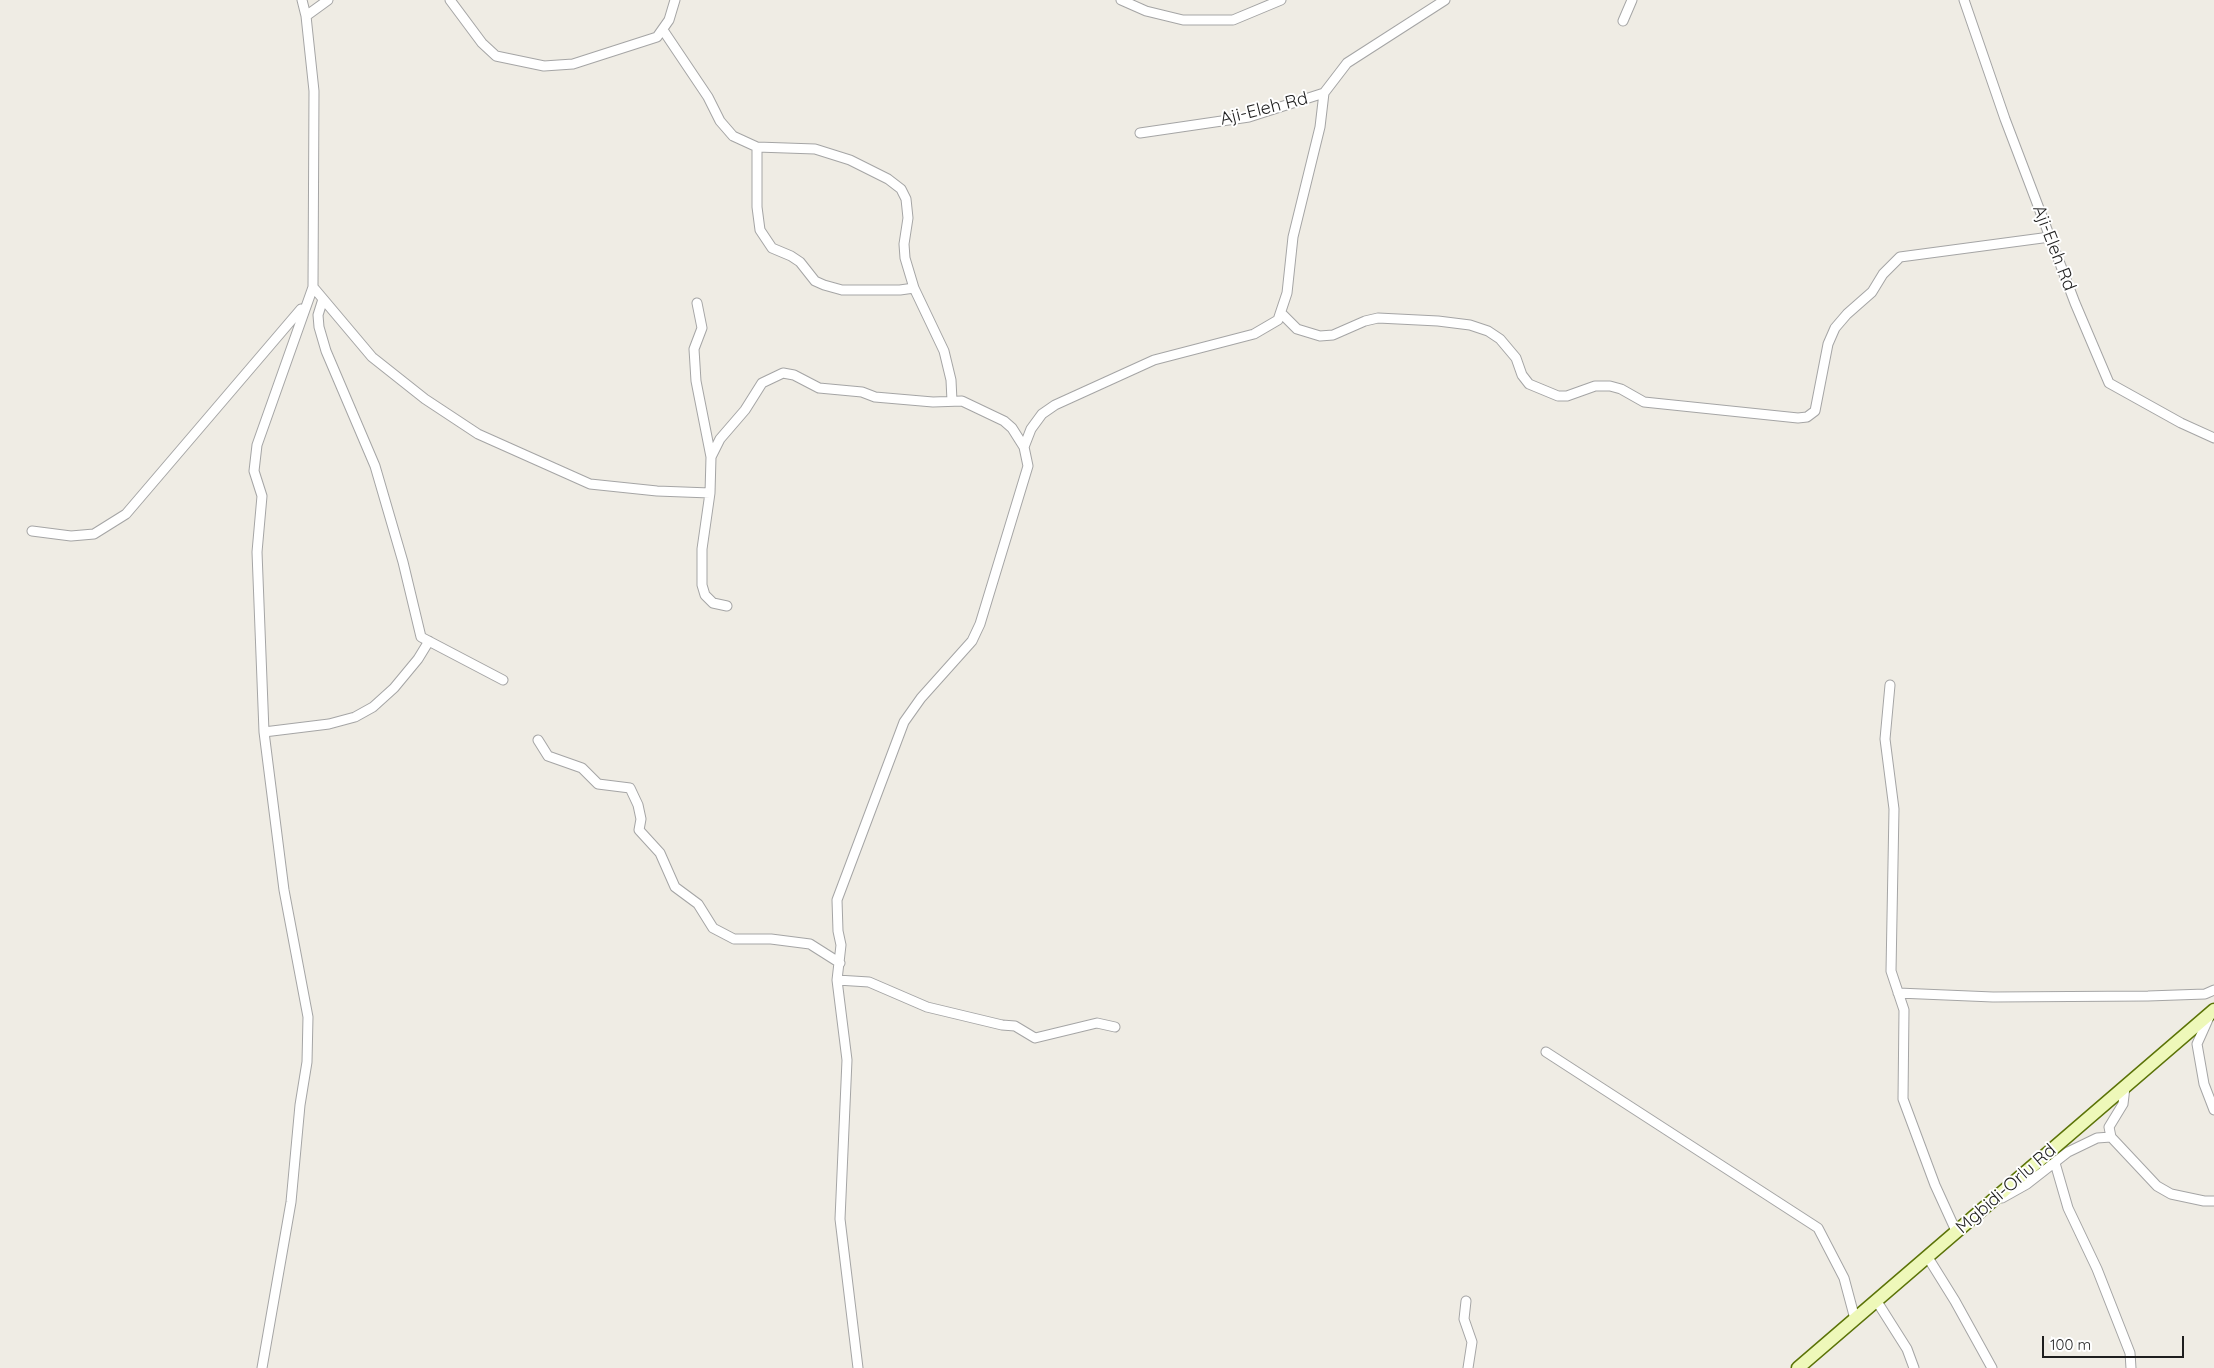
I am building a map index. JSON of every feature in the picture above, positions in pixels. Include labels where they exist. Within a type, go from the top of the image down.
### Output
[{"type":"main road","name":"Mgbidi-Orlu Rd","points":[[1798,1368],[2213,1011]]},
{"type":"street","points":[[262,1368],[291,1202],[300,1105],[307,1062],[308,1017],[284,890],[264,732],[256,552],[262,496],[254,471],[257,445],[306,302],[313,287],[314,91],[306,16],[302,0]]},
{"type":"street","points":[[306,16],[328,0]]},
{"type":"street","points":[[450,0],[482,43],[496,56],[544,66],[573,64],[656,37],[664,30],[675,0]]},
{"type":"street","points":[[1121,0],[1146,12],[1174,18],[1213,20],[1232,20],[1281,0]]},
{"type":"street","name":"Aji-Eleh Rd","points":[[1140,133],[1249,117],[1324,93],[1346,63],[1445,0]]},
{"type":"street","points":[[1623,21],[1632,0]]},
{"type":"street","name":"Aji-Eleh Rd","points":[[1964,0],[2005,119],[2108,383],[2181,423],[2214,438]]},
{"type":"street","points":[[664,30],[708,97],[720,121],[733,136],[757,147],[815,149],[850,160],[888,179],[901,189],[906,199],[908,218],[904,244],[905,258],[914,288],[944,351],[951,380],[952,401]]},
{"type":"street","points":[[1024,447],[1031,429],[1042,414],[1055,405],[1154,360],[1254,334],[1270,327],[1278,320],[1287,293],[1293,237],[1320,127],[1324,93]]},
{"type":"street","points":[[757,147],[757,207],[760,230],[772,248],[796,259],[815,281],[824,285],[842,290],[900,290],[914,288]]},
{"type":"street","points":[[1281,313],[1297,328],[1320,336],[1333,335],[1354,328],[1365,321],[1378,318],[1438,320],[1470,325],[1488,331],[1500,339],[1516,358],[1522,375],[1529,384],[1558,396],[1567,396],[1595,386],[1610,386],[1621,389],[1644,402],[1798,418],[1808,417],[1815,411],[1828,344],[1835,328],[1847,314],[1872,292],[1884,274],[1900,257],[2050,237]]},
{"type":"street","points":[[313,287],[372,356],[425,399],[478,434],[590,484],[657,491],[710,493]]},
{"type":"street","points":[[323,299],[318,315],[324,343],[375,466],[403,562],[421,637],[476,663],[503,680]]},
{"type":"street","points":[[32,531],[71,536],[94,534],[126,514],[306,302]]},
{"type":"street","points":[[697,303],[702,328],[694,349],[696,381],[711,457],[710,493],[702,548],[702,585],[705,595],[713,603],[727,606]]},
{"type":"street","points":[[711,457],[720,438],[745,410],[762,383],[783,373],[828,390],[862,392],[885,398],[933,402],[962,401],[1004,421],[1012,428],[1024,447],[1028,466],[980,624],[972,641],[921,698],[904,722],[836,900],[841,945],[837,980],[847,1060],[840,1219],[858,1368]]},
{"type":"street","points":[[264,732],[329,724],[361,714],[373,707],[394,688],[418,659],[429,641]]},
{"type":"street","points":[[1890,685],[1885,739],[1894,809],[1891,971],[1904,1010],[1903,1099],[1935,1185],[1956,1231]]},
{"type":"street","points":[[538,740],[548,756],[582,768],[598,784],[630,788],[638,805],[641,819],[639,830],[660,853],[675,887],[698,904],[713,928],[734,939],[771,939],[810,944],[840,963]]},
{"type":"street","points":[[837,980],[869,982],[927,1007],[1002,1026],[1015,1026],[1035,1038],[1097,1023],[1115,1027]]},
{"type":"street","points":[[1898,993],[1994,996],[2139,996],[2205,994],[2214,990]]},
{"type":"street","points":[[2213,1011],[2197,1044],[2204,1084],[2214,1110]]},
{"type":"street","points":[[1546,1052],[1818,1228],[1844,1278],[1855,1319]]},
{"type":"street","points":[[2125,1086],[2123,1104],[2110,1127],[2111,1137],[2157,1186],[2171,1194],[2204,1201],[2214,1201]]},
{"type":"street","points":[[1980,1210],[2027,1184],[2068,1152],[2097,1138],[2111,1137]]},
{"type":"street","points":[[2055,1162],[2068,1208],[2097,1269],[2130,1353],[2131,1368]]},
{"type":"street","points":[[1927,1256],[1955,1301],[1992,1368]]},
{"type":"street","points":[[1876,1300],[1907,1349],[1914,1368]]},
{"type":"street","points":[[1466,1301],[1464,1319],[1472,1342],[1468,1368]]}]
